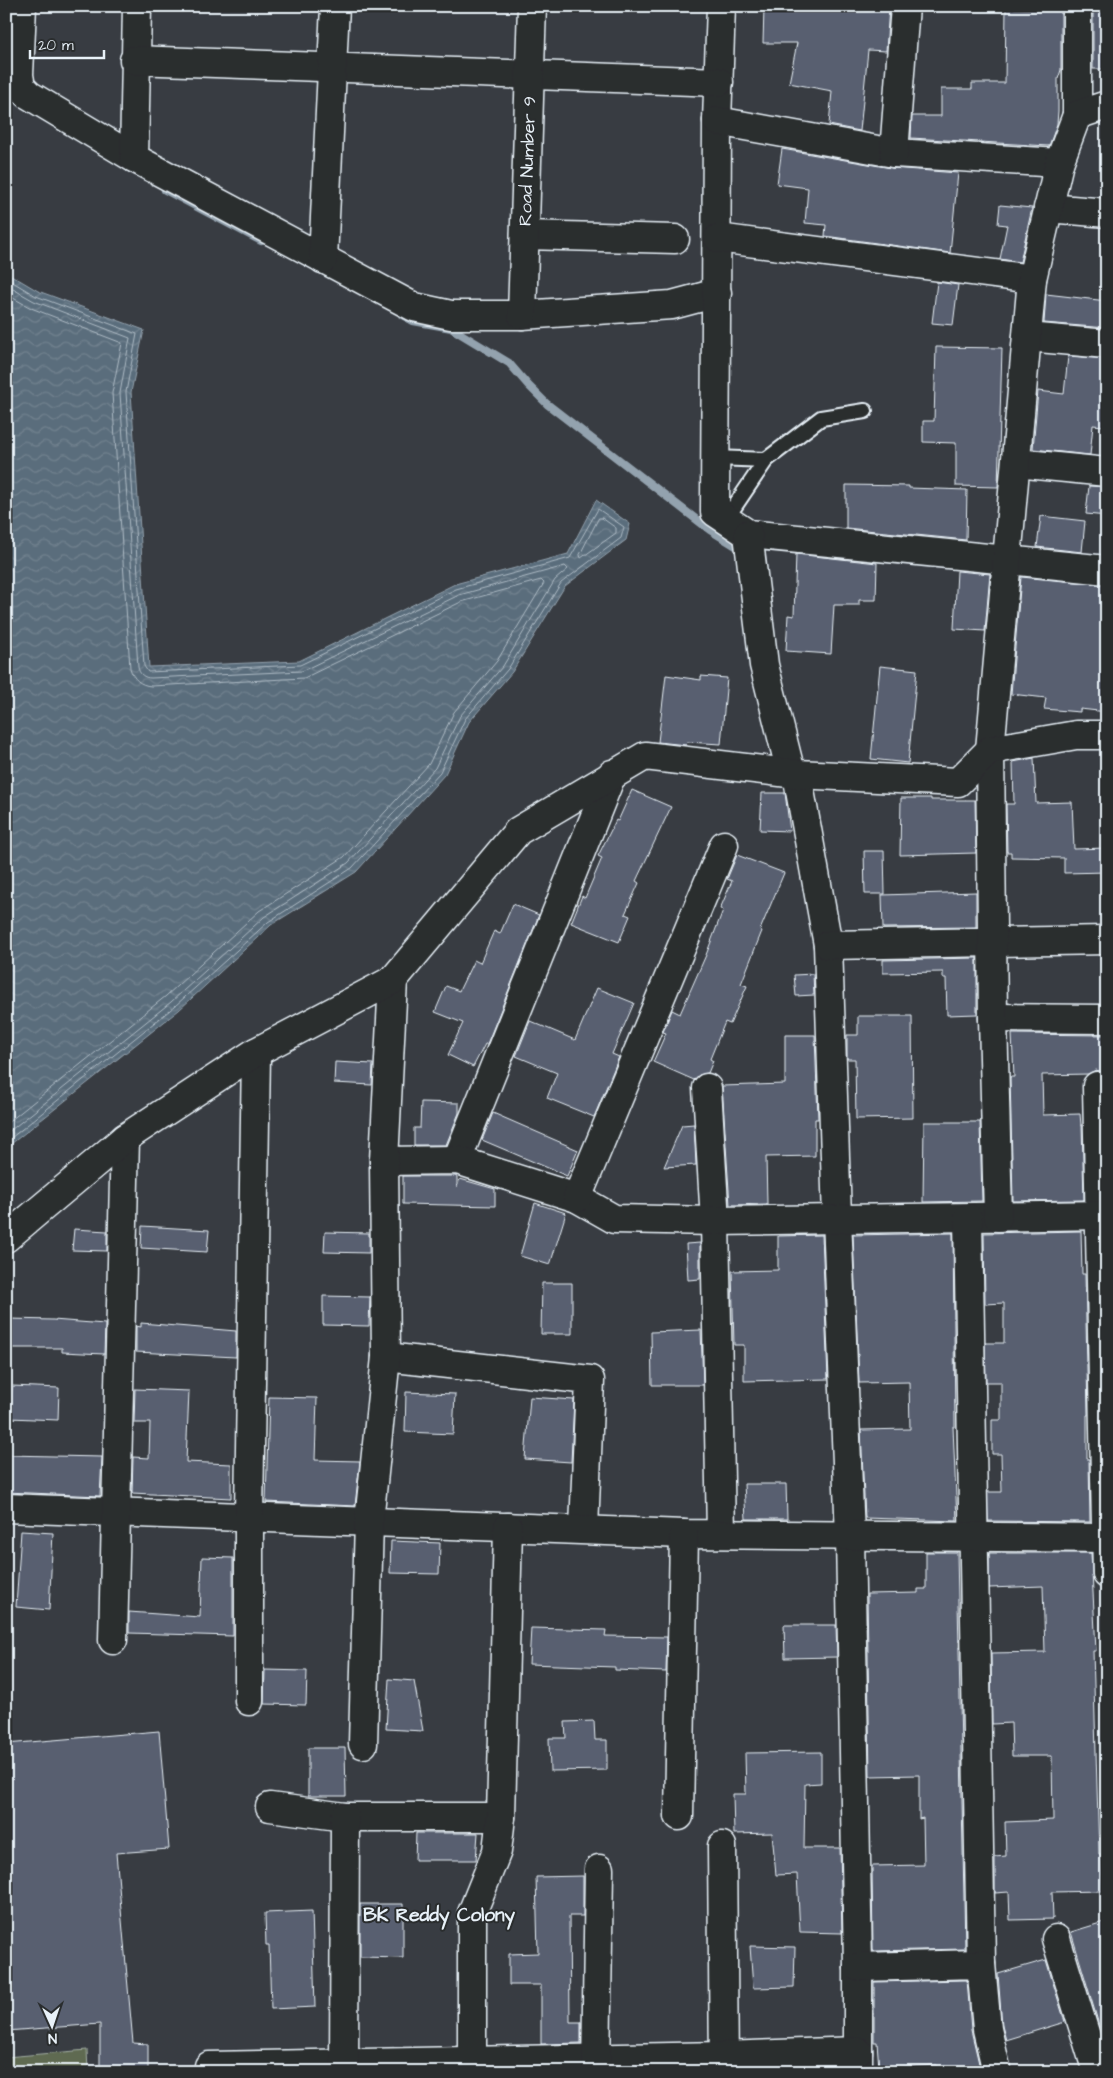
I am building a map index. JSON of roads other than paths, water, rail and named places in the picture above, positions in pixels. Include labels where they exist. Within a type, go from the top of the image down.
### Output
[{"type":"street","points":[[22,6],[19,74],[22,87],[29,95],[134,158],[414,307],[451,315],[522,315],[672,305],[717,293]]},
{"type":"street","points":[[134,158],[134,60],[137,6]]},
{"type":"street","points":[[323,259],[334,68],[335,6]]},
{"type":"street","name":"Road Number 9","points":[[522,315],[532,6]]},
{"type":"street","points":[[721,6],[717,121],[718,238],[715,512],[737,526],[1008,561],[1107,570]]},
{"type":"street","points":[[894,153],[905,6]]},
{"type":"street","points":[[998,1216],[993,1018],[990,750],[1032,279],[1059,163],[1077,115],[1077,6]]},
{"type":"street","points":[[134,60],[719,82]]},
{"type":"street","points":[[1077,115],[1107,105]]},
{"type":"street","points":[[717,121],[894,153],[1059,163]]},
{"type":"street","points":[[1048,208],[1107,213]]},
{"type":"street","points":[[524,235],[675,239]]},
{"type":"street","points":[[718,238],[1032,279]]},
{"type":"street","points":[[1027,337],[1107,344]]},
{"type":"street","points":[[1016,463],[1107,472]]},
{"type":"street","points":[[209,2072],[209,2066],[344,2067],[858,2061],[850,1536],[828,944],[794,773],[764,665],[737,526]]},
{"type":"street","points":[[6,1238],[125,1138],[256,1052],[393,980],[518,831],[645,756],[794,773],[958,782],[990,750],[1076,735],[1107,735]]},
{"type":"street","points":[[457,1160],[612,774]]},
{"type":"street","points":[[577,1198],[724,845]]},
{"type":"street","points":[[828,944],[1107,940]]},
{"type":"street","points":[[364,1744],[369,1521],[386,1357],[384,1160],[393,980]]},
{"type":"street","points":[[993,1018],[1107,1019]]},
{"type":"street","points":[[249,1701],[249,1516],[256,1052]]},
{"type":"street","points":[[1097,1086],[1104,1215],[1107,1574]]},
{"type":"street","points":[[707,1088],[715,1221],[721,1533]]},
{"type":"street","points":[[113,1640],[125,1138]]},
{"type":"street","points":[[384,1160],[457,1160],[577,1198],[614,1219],[715,1221],[1104,1215]]},
{"type":"street","points":[[968,1218],[969,1383],[974,1538],[980,1964],[987,2029],[997,2072]]},
{"type":"street","points":[[386,1357],[590,1380],[584,1529]]},
{"type":"street","points":[[6,1508],[684,1534],[1106,1538]]},
{"type":"street","points":[[472,2066],[472,1913],[497,1850],[501,1817],[508,1527]]},
{"type":"street","points":[[680,1816],[684,1534]]},
{"type":"street","points":[[270,1807],[345,1818],[501,1817]]},
{"type":"street","points":[[344,2067],[345,1818]]},
{"type":"street","points":[[722,1846],[724,2064]]},
{"type":"street","points":[[596,2065],[599,1868]]},
{"type":"street","points":[[1056,1939],[1097,2072]]},
{"type":"street","points":[[858,1967],[980,1964]]},
{"type":"lane","points":[[737,526],[766,460],[821,418],[865,411]]},
{"type":"lane","points":[[716,458],[766,460]]},
{"type":"water","points":[[6,272],[38,291],[144,330],[131,392],[149,667],[299,661],[455,584],[568,554],[596,500],[630,524],[626,540],[565,586],[512,672],[469,722],[445,774],[356,872],[271,925],[179,1010],[6,1148]]},
{"type":"waterway","points":[[165,190],[261,241]]},
{"type":"waterway","points":[[402,315],[413,321],[451,328],[509,363],[547,404],[710,530],[744,551]]},
{"type":"district","name":"BK Reddy Colony","points":[[439,1914]]}]
